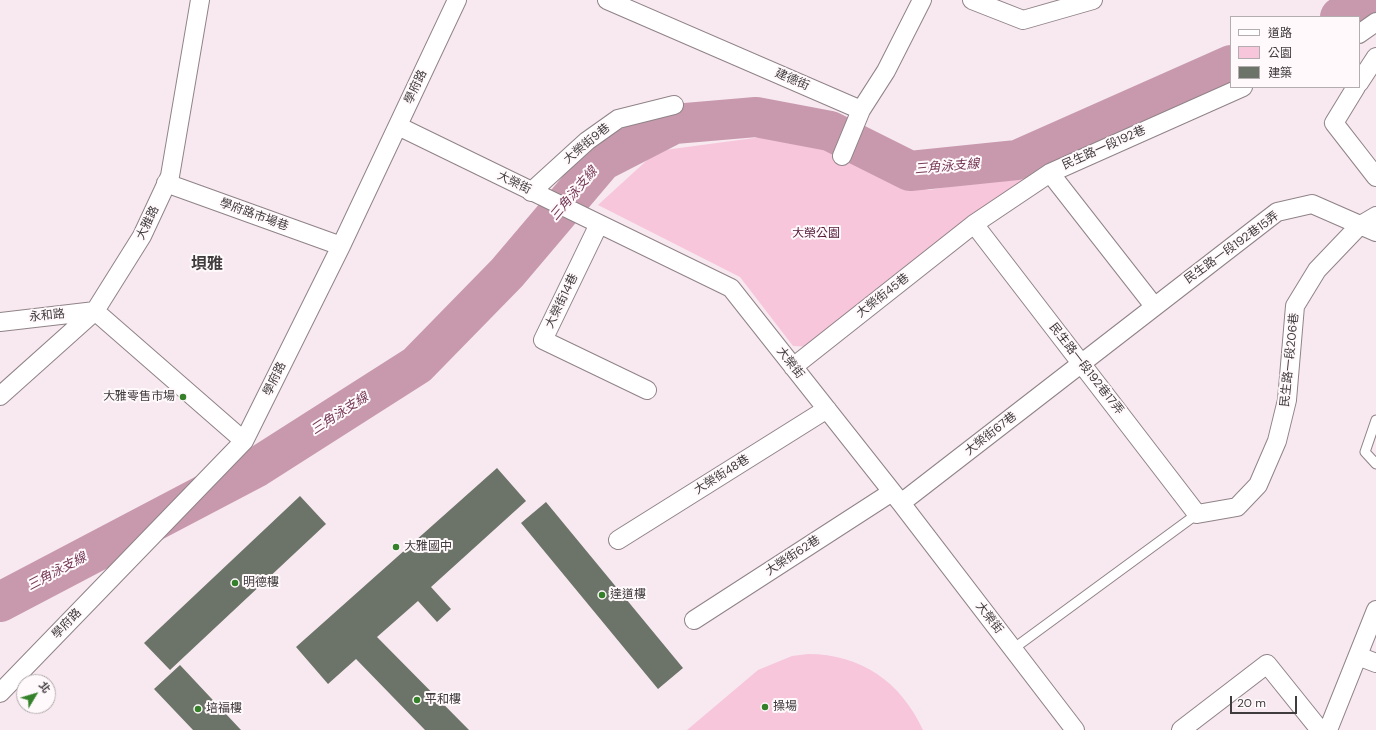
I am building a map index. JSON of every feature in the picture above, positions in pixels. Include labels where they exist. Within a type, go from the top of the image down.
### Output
[{"type":"street","name":"大雅路","points":[[0,396],[95,311],[142,236],[170,176],[200,0]]},
{"type":"street","name":"學府路","points":[[0,693],[244,442],[341,246],[457,0]]},
{"type":"street","name":"建德街","points":[[607,0],[861,110]]},
{"type":"street","points":[[842,156],[861,110],[886,71],[922,0]]},
{"type":"street","points":[[972,0],[1023,20],[1093,0]]},
{"type":"street","points":[[1360,33],[1376,22]]},
{"type":"street","points":[[1360,81],[1376,57]]},
{"type":"street","name":"民生路一段192巷","points":[[974,224],[1050,173],[1240,88]]},
{"type":"street","points":[[1355,88],[1334,123],[1376,178]]},
{"type":"street","name":"大榮街9巷","points":[[536,194],[587,141],[618,119],[674,105]]},
{"type":"street","name":"大榮街","points":[[398,126],[731,288],[897,498],[1075,730]]},
{"type":"street","points":[[1050,173],[1154,306]]},
{"type":"street","name":"學府路市場巷","points":[[166,183],[341,246]]},
{"type":"street","name":"民生路一段192巷15弄","points":[[1081,364],[1277,212],[1312,204],[1359,226],[1376,232]]},
{"type":"street","name":"民生路一段206巷","points":[[1198,514],[1237,507],[1258,485],[1277,441],[1287,400],[1295,306],[1316,270],[1359,226],[1376,216]]},
{"type":"street","name":"大榮街14巷","points":[[594,221],[543,340],[647,390]]},
{"type":"street","name":"民生路一段192巷17弄","points":[[974,224],[1198,514]]},
{"type":"street","name":"大榮街45巷","points":[[793,367],[974,224]]},
{"type":"street","points":[[95,311],[244,442]]},
{"type":"street","name":"永和路","points":[[0,322],[95,311]]},
{"type":"street","name":"大榮街67巷","points":[[897,498],[1081,364]]},
{"type":"street","name":"大榮街48巷","points":[[618,540],[827,409]]},
{"type":"street","name":"大榮街62巷","points":[[694,620],[897,498]]},
{"type":"street","points":[[1328,730],[1376,610]]},
{"type":"street","points":[[1358,656],[1376,663]]},
{"type":"street","points":[[1181,730],[1267,664],[1320,730]]},
{"type":"lane","points":[[1376,420],[1365,452],[1376,464]]},
{"type":"lane","points":[[1013,649],[1198,514]]},
{"type":"green space","name":"大榮公園","points":[[769,136],[831,148],[853,157],[898,183],[929,190],[1047,171],[812,347],[793,346],[740,277],[598,205],[657,151]]},
{"type":"green space","points":[[808,654],[827,655],[845,659],[862,665],[877,674],[891,685],[903,698],[914,713],[923,730],[687,730],[758,670],[792,656]]},
{"type":"building","points":[[497,468],[526,501],[431,587],[451,609],[437,622],[418,601],[377,637],[469,730],[425,730],[356,659],[328,684],[296,647]]},
{"type":"building","name":"明德樓","points":[[300,496],[326,524],[170,670],[144,643]]},
{"type":"building","name":"達道樓","points":[[546,502],[683,668],[658,689],[521,523]]},
{"type":"building","name":"培福樓","points":[[180,665],[241,730],[193,730],[154,689]]},
{"type":"waterway","name":"三角泳支線","points":[[1342,16],[1361,0]]},
{"type":"waterway","name":"三角泳支線","points":[[0,602],[257,467],[417,365],[507,273],[602,161],[674,124],[756,117],[830,131],[910,171],[1017,160],[1230,65]]},
{"type":"place","name":"大雅零售市場","points":[[183,397]]},
{"type":"place","name":"大雅國中","points":[[396,547]]},
{"type":"place","name":"明德樓","points":[[235,583]]},
{"type":"place","name":"達道樓","points":[[602,595]]},
{"type":"place","name":"平和樓","points":[[417,700]]},
{"type":"place","name":"操場","points":[[765,707]]},
{"type":"place","name":"培福樓","points":[[198,709]]},
{"type":"district","name":"垻雅","points":[[207,265]]}]
